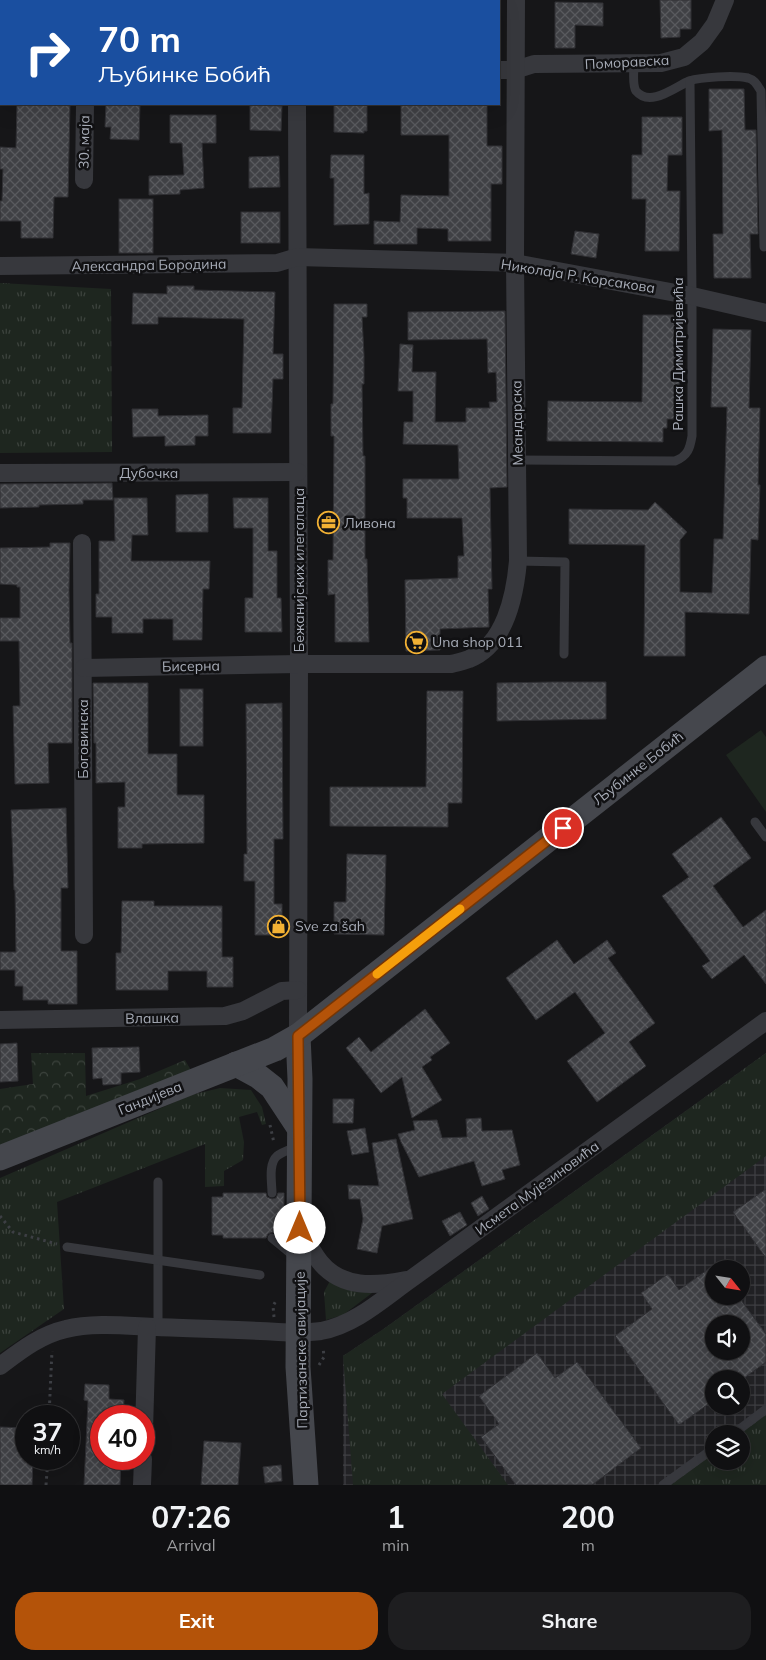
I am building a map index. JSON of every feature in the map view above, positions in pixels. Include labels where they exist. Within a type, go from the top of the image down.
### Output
[{"type":"main road","name":"Љубинке Бобић","points":[[298,1036],[766,668]]},
{"type":"main road","name":"Гандијева","points":[[0,1158],[275,1049],[298,1036]]},
{"type":"main road","name":"Партизанске авијације","points":[[298,1036],[292,1143],[300,1228],[299,1385],[306,1485]]},
{"type":"main road","points":[[236,1064],[258,1076],[272,1087],[292,1143]]},
{"type":"street","name":"Меандарска","points":[[299,664],[450,664],[471,658],[486,648],[496,636],[508,614],[517,579],[518,562],[515,263],[507,70],[516,0]]},
{"type":"street","name":"Поморавска","points":[[507,70],[534,64],[661,63],[684,57],[702,42],[711,30],[726,0]]},
{"type":"street","name":"30. маја","points":[[84,180],[85,105]]},
{"type":"street","name":"Бежанијских илегалаца","points":[[298,105],[298,1036]]},
{"type":"street","name":"Николаја Р. Корсакова","points":[[297,257],[515,263],[692,296],[766,313]]},
{"type":"street","name":"Александра Бородина","points":[[0,266],[277,264],[297,257]]},
{"type":"street","name":"Дубочка","points":[[0,473],[298,472]]},
{"type":"street","name":"Боговинска","points":[[82,544],[84,935]]},
{"type":"street","name":"Бисерна","points":[[84,668],[299,664]]},
{"type":"street","name":"Влашка","points":[[0,1020],[225,1016],[243,1011],[282,990],[298,990]]},
{"type":"street","name":"Исмета Мујезиновића","points":[[0,1366],[34,1342],[53,1333],[66,1328],[87,1325],[298,1333],[320,1331],[340,1325],[360,1315],[411,1279],[766,1021]]},
{"type":"street","points":[[300,1228],[321,1263],[343,1278],[359,1284],[382,1285],[411,1279]]},
{"type":"street","points":[[146,1405],[153,1327]]},
{"type":"street","points":[[142,1485],[143,1470]]},
{"type":"lane","points":[[634,64],[634,88],[637,92],[649,97],[656,97],[690,81],[719,77],[747,78],[755,82],[761,91],[764,247]]},
{"type":"lane","name":"Рашка Димитријевића","points":[[518,460],[676,461],[686,455],[690,447],[692,436],[692,296],[690,81]]},
{"type":"lane","points":[[518,562],[564,562],[564,654]]},
{"type":"lane","points":[[755,822],[766,837]]},
{"type":"lane","points":[[272,1193],[272,1167],[292,1143]]},
{"type":"lane","points":[[153,1327],[158,1260],[158,1182]]},
{"type":"lane","points":[[272,1238],[289,1254],[300,1260]]},
{"type":"lane","points":[[67,1247],[260,1274]]},
{"type":"lane","points":[[745,1425],[766,1409]]},
{"type":"lane","points":[[663,1485],[705,1455]]},
{"type":"path","points":[[270,1123],[292,1143]]},
{"type":"path","points":[[0,1216],[13,1232],[67,1247]]},
{"type":"path","points":[[50,1405],[53,1333]]},
{"type":"path","points":[[46,1485],[47,1470]]},
{"type":"shaded area","points":[[766,1053],[766,1485],[343,1485],[343,1356],[385,1328]]},
{"type":"green space","points":[[0,283],[111,289],[112,452],[0,453]]},
{"type":"green space","points":[[761,730],[766,737],[766,812],[726,755]]},
{"type":"green space","points":[[31,1053],[85,1053],[86,1096],[140,1079],[185,1060],[192,1072],[0,1151],[0,1089],[33,1084]]},
{"type":"green space","points":[[766,1053],[766,1156],[442,1394],[508,1485],[353,1485],[343,1356],[385,1328]]},
{"type":"green space","points":[[220,1088],[251,1090],[262,1107],[266,1124],[262,1125],[257,1112],[239,1117],[244,1142],[243,1160],[224,1171],[224,1186],[205,1187],[205,1144],[57,1202],[64,1309],[0,1353],[0,1178],[191,1095]]},
{"type":"green space","points":[[331,1279],[372,1293],[343,1315],[326,1320],[324,1292]]},
{"type":"green space","points":[[766,1415],[766,1485],[671,1485],[705,1460],[705,1470],[750,1470],[750,1427]]},
{"type":"building","points":[[660,0],[691,0],[691,29],[680,29],[680,37],[661,38]]},
{"type":"building","points":[[555,2],[603,3],[603,26],[575,25],[575,48],[555,48]]},
{"type":"building","points":[[709,89],[744,89],[745,130],[756,130],[758,234],[750,234],[751,278],[714,278],[713,234],[723,234],[722,130],[709,131]]},
{"type":"building","points":[[17,105],[70,105],[68,197],[54,197],[53,238],[21,238],[21,221],[0,221],[3,169],[0,169],[0,147],[16,148]]},
{"type":"building","points":[[106,105],[140,105],[139,140],[110,139],[111,127],[105,127]]},
{"type":"building","points":[[250,105],[282,106],[281,131],[250,130]]},
{"type":"building","points":[[334,105],[367,105],[367,131],[364,131],[364,133],[334,132]]},
{"type":"building","points":[[401,105],[487,105],[487,146],[502,146],[502,184],[491,184],[491,241],[448,241],[448,229],[417,228],[417,244],[374,244],[374,221],[400,222],[401,195],[449,196],[449,135],[401,135]]},
{"type":"building","points":[[170,115],[216,115],[216,143],[202,143],[204,188],[180,190],[180,194],[149,195],[149,176],[184,175],[182,143],[170,143]]},
{"type":"building","points":[[642,117],[682,117],[682,155],[668,155],[667,191],[680,191],[679,251],[645,251],[646,199],[632,199],[632,155],[642,155]]},
{"type":"building","points":[[331,155],[364,155],[364,194],[369,193],[369,224],[334,225],[334,178],[330,178]]},
{"type":"building","points":[[279,156],[280,187],[249,188],[249,157]]},
{"type":"building","points":[[119,199],[153,199],[153,253],[119,253]]},
{"type":"building","points":[[241,212],[280,212],[280,243],[241,243]]},
{"type":"building","points":[[575,231],[599,234],[596,258],[571,254]]},
{"type":"building","points":[[167,286],[194,286],[194,290],[275,292],[273,354],[283,354],[283,379],[273,379],[271,433],[233,433],[233,408],[242,408],[244,319],[158,317],[158,324],[132,324],[133,293],[167,294]]},
{"type":"building","points":[[334,304],[367,304],[367,317],[362,317],[364,384],[362,384],[363,456],[365,456],[365,559],[367,559],[369,642],[335,642],[335,594],[328,595],[328,560],[333,560],[334,436],[331,436],[331,404],[333,404]]},
{"type":"building","points":[[505,311],[507,487],[490,488],[492,589],[488,589],[489,627],[440,629],[440,650],[406,651],[405,580],[458,578],[458,556],[464,556],[462,518],[407,518],[407,498],[403,498],[403,479],[459,479],[458,445],[403,444],[404,422],[413,422],[413,391],[398,391],[400,344],[413,345],[412,372],[436,372],[435,422],[466,422],[466,408],[490,408],[489,402],[497,402],[496,372],[488,373],[487,339],[408,340],[408,312]]},
{"type":"building","points":[[643,315],[681,315],[679,419],[667,419],[667,428],[663,428],[663,442],[547,441],[548,401],[642,402]]},
{"type":"building","points":[[713,329],[751,330],[749,408],[760,408],[758,485],[760,485],[758,540],[751,539],[749,614],[685,612],[685,656],[644,656],[645,545],[569,544],[569,509],[648,510],[655,502],[687,532],[680,540],[680,592],[712,593],[714,539],[723,539],[727,407],[711,407]]},
{"type":"building","points":[[132,409],[158,409],[158,416],[208,415],[208,436],[195,436],[195,445],[165,446],[165,436],[133,437]]},
{"type":"building","points":[[112,483],[113,500],[83,500],[83,504],[0,508],[0,484]]},
{"type":"building","points":[[208,494],[208,532],[176,532],[176,495]]},
{"type":"building","points":[[114,498],[147,498],[148,535],[132,535],[131,561],[210,561],[209,589],[203,589],[202,640],[173,640],[173,619],[143,619],[143,633],[112,633],[112,617],[96,617],[96,594],[99,594],[99,541],[115,541]]},
{"type":"building","points":[[233,498],[268,498],[268,551],[277,551],[277,598],[281,598],[282,632],[245,632],[245,598],[253,598],[253,528],[234,528]]},
{"type":"building","points":[[50,543],[70,543],[72,743],[48,743],[49,783],[15,784],[13,706],[20,706],[19,641],[0,641],[0,618],[20,618],[20,587],[17,587],[17,585],[0,584],[0,548],[50,547]]},
{"type":"building","points":[[606,682],[606,719],[497,721],[497,683]]},
{"type":"building","points":[[93,683],[148,683],[148,754],[177,754],[177,795],[204,795],[204,843],[142,844],[142,848],[118,848],[118,807],[125,807],[125,782],[96,783]]},
{"type":"building","points":[[180,689],[203,689],[203,746],[180,746]]},
{"type":"building","points":[[427,691],[463,691],[462,803],[448,803],[448,827],[330,826],[330,787],[426,787]]},
{"type":"building","points":[[282,703],[283,839],[274,839],[274,904],[282,904],[282,935],[255,935],[255,881],[244,881],[244,854],[247,854],[246,704]]},
{"type":"building","points":[[66,808],[68,888],[61,888],[61,951],[77,951],[77,1004],[48,1004],[48,1000],[23,1000],[23,986],[15,986],[15,970],[0,970],[0,952],[16,952],[11,810]]},
{"type":"building","points":[[721,817],[751,858],[713,886],[743,927],[766,910],[766,984],[744,955],[712,979],[702,966],[710,961],[662,896],[689,877],[672,854]]},
{"type":"building","points":[[347,854],[386,855],[384,935],[334,934],[334,902],[346,902]]},
{"type":"building","points":[[122,901],[154,901],[154,906],[222,906],[222,957],[233,957],[233,987],[207,987],[207,971],[168,971],[168,990],[116,990],[116,953],[121,953]]},
{"type":"building","points":[[557,940],[574,964],[607,940],[616,953],[608,958],[655,1023],[629,1042],[646,1066],[597,1102],[567,1061],[605,1033],[575,992],[536,1020],[506,978]]},
{"type":"building","points":[[425,1009],[450,1043],[430,1057],[432,1060],[422,1067],[442,1100],[412,1118],[402,1077],[381,1093],[346,1048],[359,1037],[371,1052]]},
{"type":"building","points":[[17,1043],[18,1081],[0,1082],[0,1044]]},
{"type":"building","points":[[139,1047],[140,1072],[121,1073],[121,1084],[103,1085],[102,1078],[93,1079],[92,1048]]},
{"type":"building","points":[[333,1099],[354,1099],[353,1123],[333,1123]]},
{"type":"building","points":[[481,1118],[482,1131],[512,1130],[520,1165],[502,1170],[505,1179],[482,1186],[474,1161],[419,1177],[398,1134],[415,1130],[413,1121],[437,1120],[442,1138],[467,1137],[466,1119]]},
{"type":"building","points":[[365,1128],[369,1152],[352,1155],[347,1131]]},
{"type":"building","points":[[396,1139],[413,1219],[382,1226],[377,1253],[357,1249],[363,1219],[360,1199],[349,1199],[348,1185],[379,1186],[372,1143]]},
{"type":"building","points":[[766,1189],[766,1258],[733,1212]]},
{"type":"building","points":[[223,1193],[266,1193],[267,1197],[272,1199],[276,1198],[278,1193],[284,1193],[284,1238],[273,1232],[268,1234],[266,1238],[223,1238],[223,1235],[212,1235],[212,1197],[223,1197]]},
{"type":"building","points":[[482,1196],[489,1209],[478,1216],[471,1203]]},
{"type":"building","points":[[460,1212],[467,1225],[450,1236],[442,1221]]},
{"type":"building","points":[[705,1271],[705,1305],[745,1305],[766,1334],[766,1362],[750,1374],[750,1370],[705,1370],[705,1406],[679,1425],[615,1336],[652,1309],[641,1293],[668,1274],[679,1290]]},
{"type":"building","points":[[537,1353],[555,1378],[577,1362],[641,1448],[592,1485],[516,1485],[481,1437],[499,1424],[479,1396]]},
{"type":"building","points":[[85,1384],[109,1385],[109,1399],[124,1400],[124,1405],[90,1405],[90,1470],[121,1470],[120,1485],[84,1485],[88,1401],[84,1400]]},
{"type":"building","points":[[0,1427],[15,1428],[15,1470],[33,1470],[32,1485],[0,1485]]},
{"type":"building","points":[[204,1441],[241,1443],[238,1485],[201,1485]]},
{"type":"building","points":[[281,1465],[282,1481],[265,1483],[263,1467]]},
{"type":"slow traffic","points":[[377,974],[460,909]]},
{"type":"place","name":"Ливона","points":[[328,523]]},
{"type":"place","name":"Una shop 011","points":[[416,642]]},
{"type":"place","name":"Sve za šah","points":[[279,926]]},
{"type":"route","points":[[300,1228],[300,1079],[298,1036],[563,828]]}]
